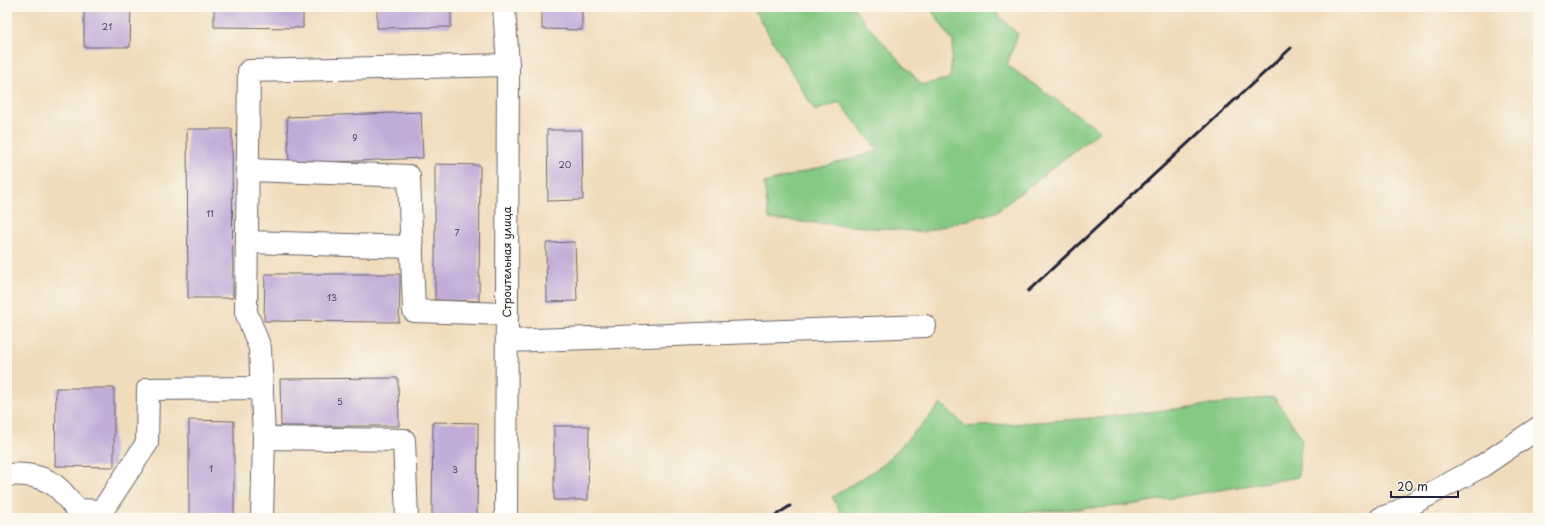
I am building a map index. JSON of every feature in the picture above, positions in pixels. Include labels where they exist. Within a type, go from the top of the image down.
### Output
[{"type":"street","name":"Строительная улица","points":[[504,7],[508,65],[506,518]]},
{"type":"street","points":[[262,518],[264,438],[260,348],[246,312],[249,71],[508,65]]},
{"type":"street","points":[[247,170],[410,176],[414,312],[507,314]]},
{"type":"street","points":[[246,242],[412,247]]},
{"type":"street","points":[[506,342],[925,326]]},
{"type":"street","points":[[7,475],[17,474],[40,477],[58,488],[77,510],[102,514],[147,444],[148,389],[262,388]]},
{"type":"street","points":[[1381,518],[1395,513],[1482,466],[1538,428]]},
{"type":"street","points":[[264,438],[404,440],[407,518]]},
{"type":"green space","points":[[752,7],[853,7],[866,24],[922,85],[950,78],[953,42],[931,9],[939,7],[990,7],[1018,34],[1007,65],[1100,131],[996,212],[923,232],[769,219],[764,183],[879,151],[839,102],[815,111]]},
{"type":"green space","points":[[1274,397],[1302,438],[1298,477],[1123,506],[938,518],[844,518],[832,497],[883,465],[941,404],[967,427],[1107,417]]},
{"type":"building","points":[[84,7],[131,7],[130,47],[84,47]]},
{"type":"building","points":[[214,7],[303,7],[303,28],[214,27]]},
{"type":"building","points":[[377,7],[451,7],[451,27],[377,28]]},
{"type":"building","points":[[542,7],[582,7],[582,30],[542,29]]},
{"type":"building","points":[[421,112],[423,158],[289,164],[287,117]]},
{"type":"building","points":[[187,129],[232,129],[233,298],[188,298]]},
{"type":"building","points":[[547,130],[582,130],[583,200],[548,201]]},
{"type":"building","points":[[435,164],[480,165],[479,301],[435,300]]},
{"type":"building","points":[[575,242],[577,301],[547,302],[546,243]]},
{"type":"building","points":[[265,274],[400,274],[399,322],[264,321]]},
{"type":"building","points":[[398,378],[399,426],[281,426],[280,379]]},
{"type":"building","points":[[56,388],[114,388],[114,467],[55,466]]},
{"type":"building","points":[[189,420],[234,421],[234,518],[189,518]]},
{"type":"building","points":[[433,422],[478,423],[477,518],[432,518]]},
{"type":"building","points":[[554,426],[589,426],[588,500],[554,500]]},
{"type":"railway","points":[[1028,291],[1291,48]]},
{"type":"railway","points":[[771,518],[790,506]]}]
